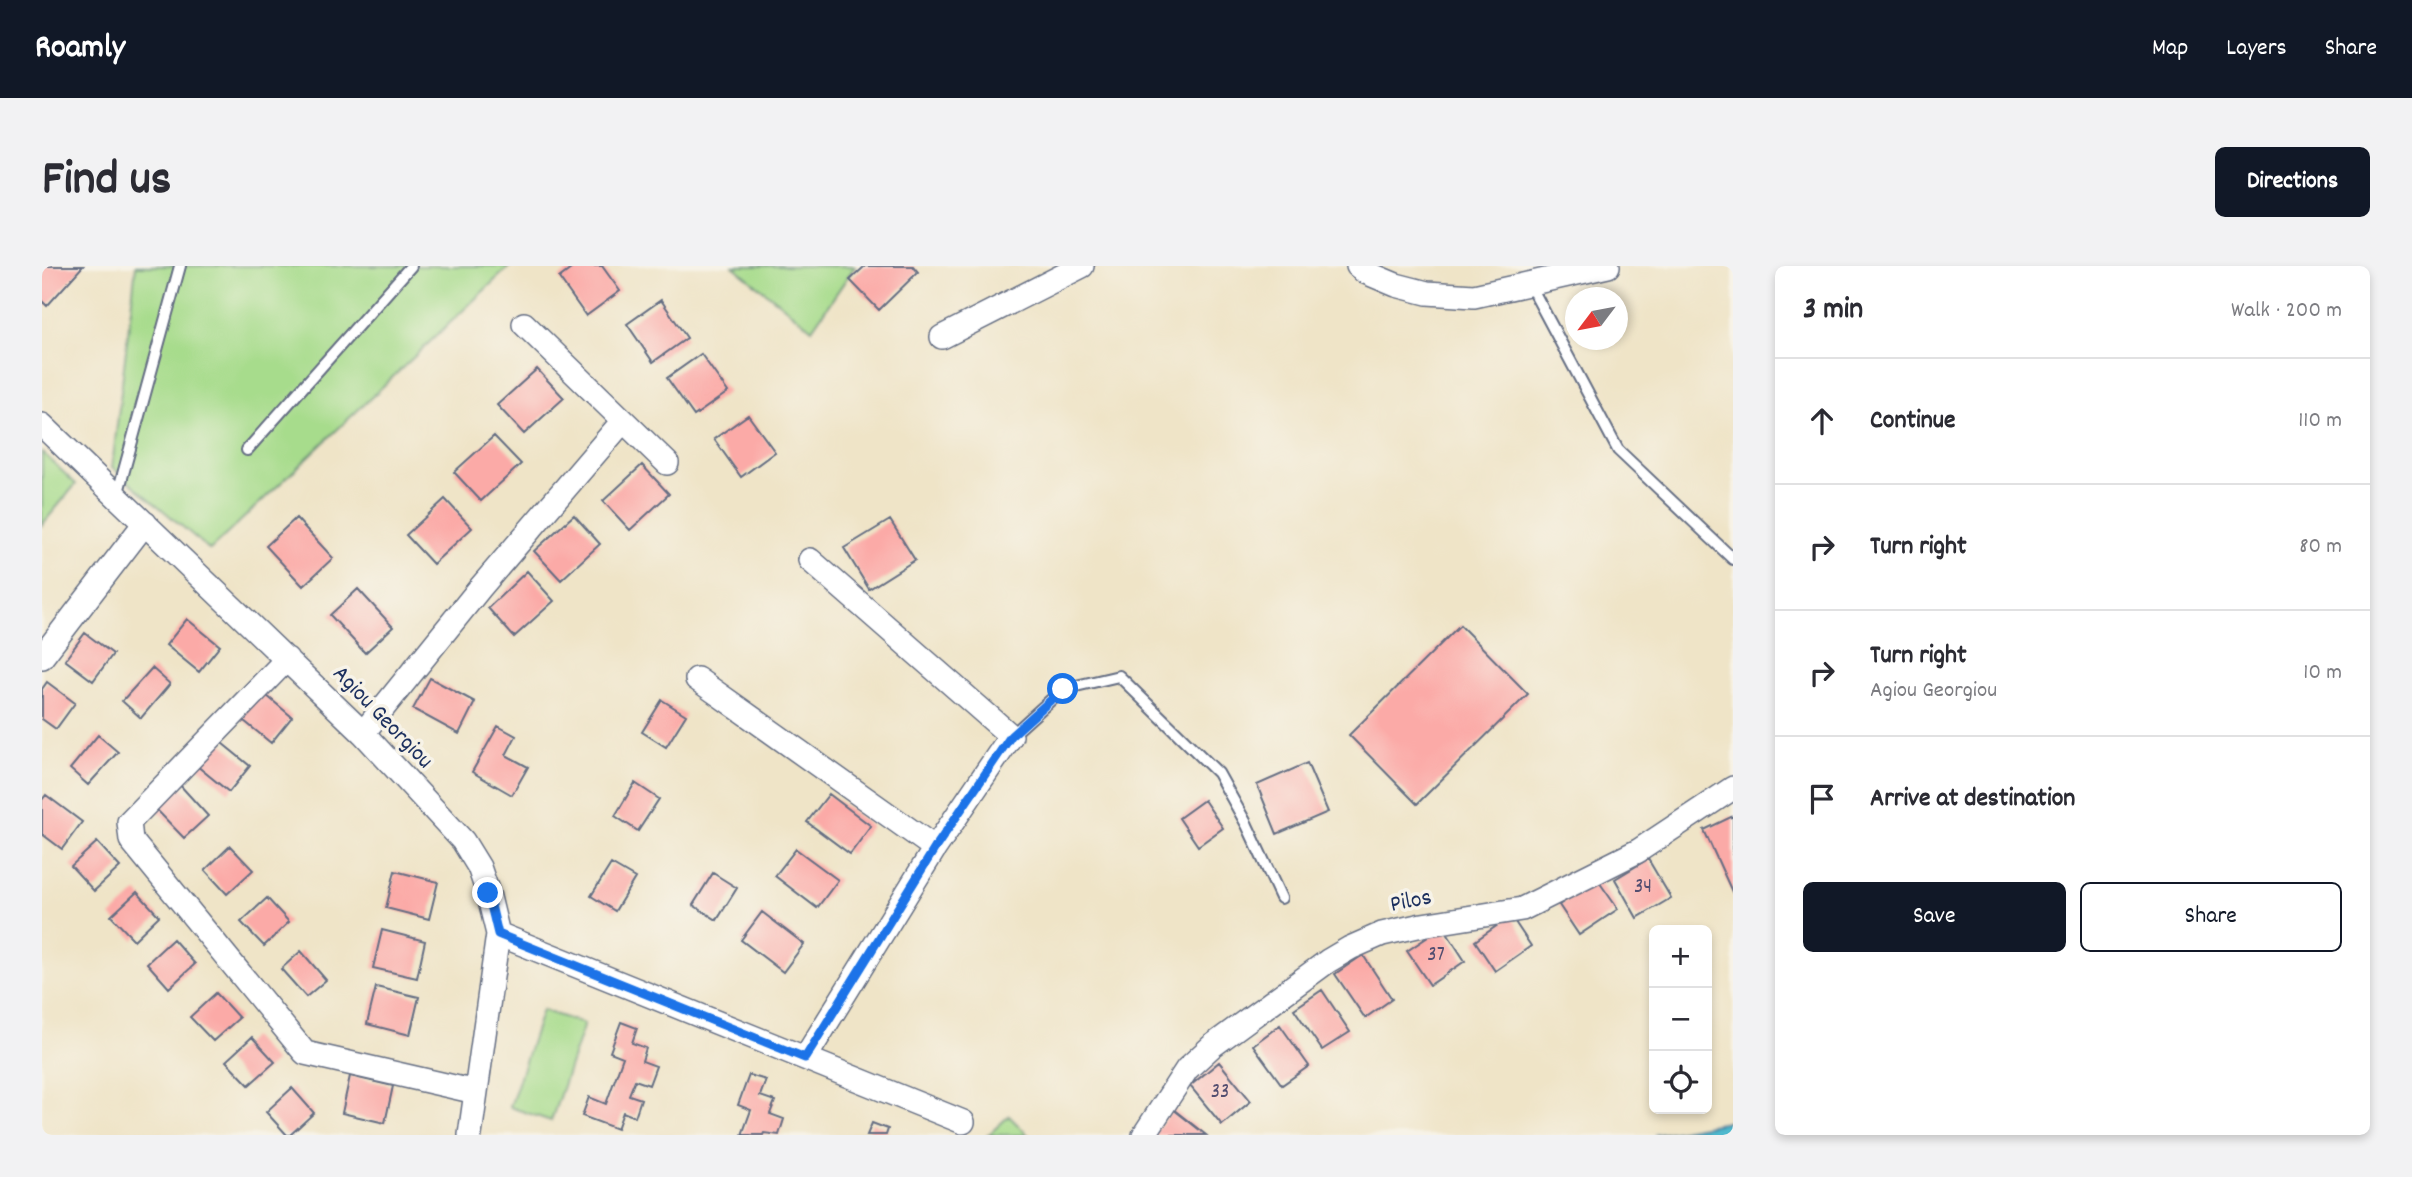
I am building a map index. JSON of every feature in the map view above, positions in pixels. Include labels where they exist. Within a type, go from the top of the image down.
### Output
[{"type":"street","points":[[942,337],[1082,266]]},
{"type":"street","points":[[1358,266],[1365,272],[1395,285],[1426,293],[1474,296],[1608,266]]},
{"type":"street","points":[[524,324],[667,463]]},
{"type":"street","points":[[363,733],[480,589],[623,421]]},
{"type":"street","name":"Agiou Georgiou","points":[[42,425],[363,733],[463,841],[479,867],[498,934],[476,1092],[473,1134]]},
{"type":"street","points":[[42,657],[145,523]]},
{"type":"street","points":[[805,1058],[935,848],[1011,736],[810,560]]},
{"type":"street","points":[[287,659],[129,822],[131,840],[306,1053],[476,1092]]},
{"type":"street","points":[[697,679],[935,848]]},
{"type":"street","name":"Pilos","points":[[1144,1135],[1187,1069],[1212,1046],[1328,961],[1350,948],[1382,934],[1522,909],[1638,851],[1733,788]]},
{"type":"street","points":[[498,934],[963,1122]]},
{"type":"lane","points":[[117,496],[180,266]]},
{"type":"lane","points":[[247,450],[411,266]]},
{"type":"lane","points":[[1529,283],[1618,450],[1733,559]]},
{"type":"lane","points":[[1011,736],[1063,689],[1119,676],[1218,773],[1247,825],[1281,898]]},
{"type":"green space","points":[[136,266],[510,266],[210,550],[112,467]]},
{"type":"green space","points":[[733,266],[855,266],[812,329]]},
{"type":"green space","points":[[42,452],[76,484],[42,525]]},
{"type":"green space","points":[[542,1010],[584,1024],[551,1121],[510,1107]]},
{"type":"green space","points":[[1009,1116],[1028,1135],[988,1135]]},
{"type":"water","points":[[1733,1121],[1733,1135],[1654,1135]]},
{"type":"building","points":[[42,266],[83,266],[47,306],[42,301]]},
{"type":"building","points":[[575,266],[602,266],[620,291],[586,316],[559,278]]},
{"type":"building","points":[[865,266],[913,266],[918,272],[879,310],[850,280]]},
{"type":"building","points":[[661,300],[687,338],[653,362],[627,324]]},
{"type":"building","points":[[701,354],[728,392],[694,416],[667,378]]},
{"type":"building","points":[[537,369],[564,398],[524,434],[497,405]]},
{"type":"building","points":[[748,415],[775,452],[741,477],[714,439]]},
{"type":"building","points":[[494,436],[521,464],[481,501],[454,472]]},
{"type":"building","points":[[642,465],[669,494],[630,530],[603,501]]},
{"type":"building","points":[[445,499],[472,528],[433,564],[406,535]]},
{"type":"building","points":[[574,515],[600,544],[561,580],[534,551]]},
{"type":"building","points":[[296,518],[333,558],[303,586],[266,546]]},
{"type":"building","points":[[890,520],[915,560],[869,589],[844,548]]},
{"type":"building","points":[[527,571],[554,601],[514,637],[488,608]]},
{"type":"building","points":[[358,589],[393,627],[365,653],[330,615]]},
{"type":"building","points":[[187,619],[220,646],[199,672],[166,645]]},
{"type":"building","points":[[1460,625],[1528,694],[1417,804],[1349,735]]},
{"type":"building","points":[[85,633],[113,654],[93,681],[65,660]]},
{"type":"building","points":[[152,668],[170,684],[141,718],[122,701]]},
{"type":"building","points":[[430,678],[475,702],[459,734],[413,709]]},
{"type":"building","points":[[47,682],[75,703],[56,729],[42,719],[42,689]]},
{"type":"building","points":[[260,690],[292,717],[271,743],[238,716]]},
{"type":"building","points":[[662,700],[686,715],[666,747],[642,732]]},
{"type":"building","points":[[498,726],[516,736],[506,755],[528,767],[512,795],[472,772]]},
{"type":"building","points":[[98,735],[118,752],[88,785],[70,769]]},
{"type":"building","points":[[217,739],[250,766],[229,792],[196,765]]},
{"type":"building","points":[[1307,763],[1328,812],[1277,834],[1257,785]]},
{"type":"building","points":[[635,783],[659,799],[638,831],[615,816]]},
{"type":"building","points":[[179,784],[208,816],[184,838],[155,808]]},
{"type":"building","points":[[829,794],[871,826],[850,854],[807,822]]},
{"type":"building","points":[[46,795],[82,822],[62,849],[42,834],[42,800]]},
{"type":"building","points":[[1204,800],[1223,828],[1198,846],[1179,818]]},
{"type":"building","points":[[1733,816],[1733,894],[1704,830]]},
{"type":"building","points":[[97,842],[120,867],[94,891],[71,866]]},
{"type":"building","points":[[230,846],[253,870],[227,894],[205,870]]},
{"type":"building","points":[[796,849],[838,880],[817,908],[775,876]]},
{"type":"building","points":[[1648,859],[1671,898],[1637,918],[1615,879]]},
{"type":"building","points":[[611,864],[635,878],[615,911],[591,896]]},
{"type":"building","points":[[395,871],[438,882],[429,919],[386,908]]},
{"type":"building","points":[[713,873],[737,888],[717,920],[693,905]]},
{"type":"building","points":[[1597,879],[1618,909],[1579,935],[1559,905]]},
{"type":"building","points":[[137,892],[159,916],[134,940],[111,916]]},
{"type":"building","points":[[267,898],[289,922],[264,946],[241,922]]},
{"type":"building","points":[[762,912],[804,944],[783,972],[741,940]]},
{"type":"building","points":[[1511,916],[1531,946],[1495,971],[1475,941]]},
{"type":"building","points":[[1443,927],[1465,961],[1430,985],[1407,951]]},
{"type":"building","points":[[382,930],[425,941],[417,978],[373,968]]},
{"type":"building","points":[[173,939],[195,964],[169,988],[147,963]]},
{"type":"building","points":[[301,951],[326,980],[306,997],[281,969]]},
{"type":"building","points":[[1363,955],[1392,999],[1365,1018],[1335,974]]},
{"type":"building","points":[[376,987],[419,997],[410,1035],[367,1024]]},
{"type":"building","points":[[1322,990],[1350,1032],[1322,1050],[1294,1009]]},
{"type":"building","points":[[216,993],[239,1018],[213,1041],[190,1017]]},
{"type":"building","points":[[621,1022],[637,1028],[632,1043],[646,1048],[642,1061],[656,1066],[649,1085],[635,1080],[629,1095],[641,1099],[635,1117],[623,1112],[617,1129],[582,1116],[589,1097],[606,1104],[623,1057],[610,1052]]},
{"type":"building","points":[[1280,1025],[1309,1066],[1282,1085],[1253,1045]]},
{"type":"building","points":[[252,1037],[275,1062],[249,1085],[226,1061]]},
{"type":"building","points":[[1219,1062],[1251,1101],[1222,1125],[1190,1086]]},
{"type":"building","points":[[749,1075],[766,1080],[760,1096],[775,1101],[770,1114],[784,1119],[779,1135],[742,1135],[751,1110],[738,1105]]},
{"type":"building","points":[[350,1076],[393,1086],[385,1123],[342,1113]]},
{"type":"building","points":[[292,1088],[314,1113],[287,1135],[266,1112]]},
{"type":"building","points":[[1173,1109],[1206,1135],[1153,1135]]},
{"type":"building","points":[[872,1123],[888,1129],[886,1135],[867,1135]]},
{"type":"route","points":[[488,893],[498,934],[805,1058],[935,848],[1011,736],[1063,689]]}]
